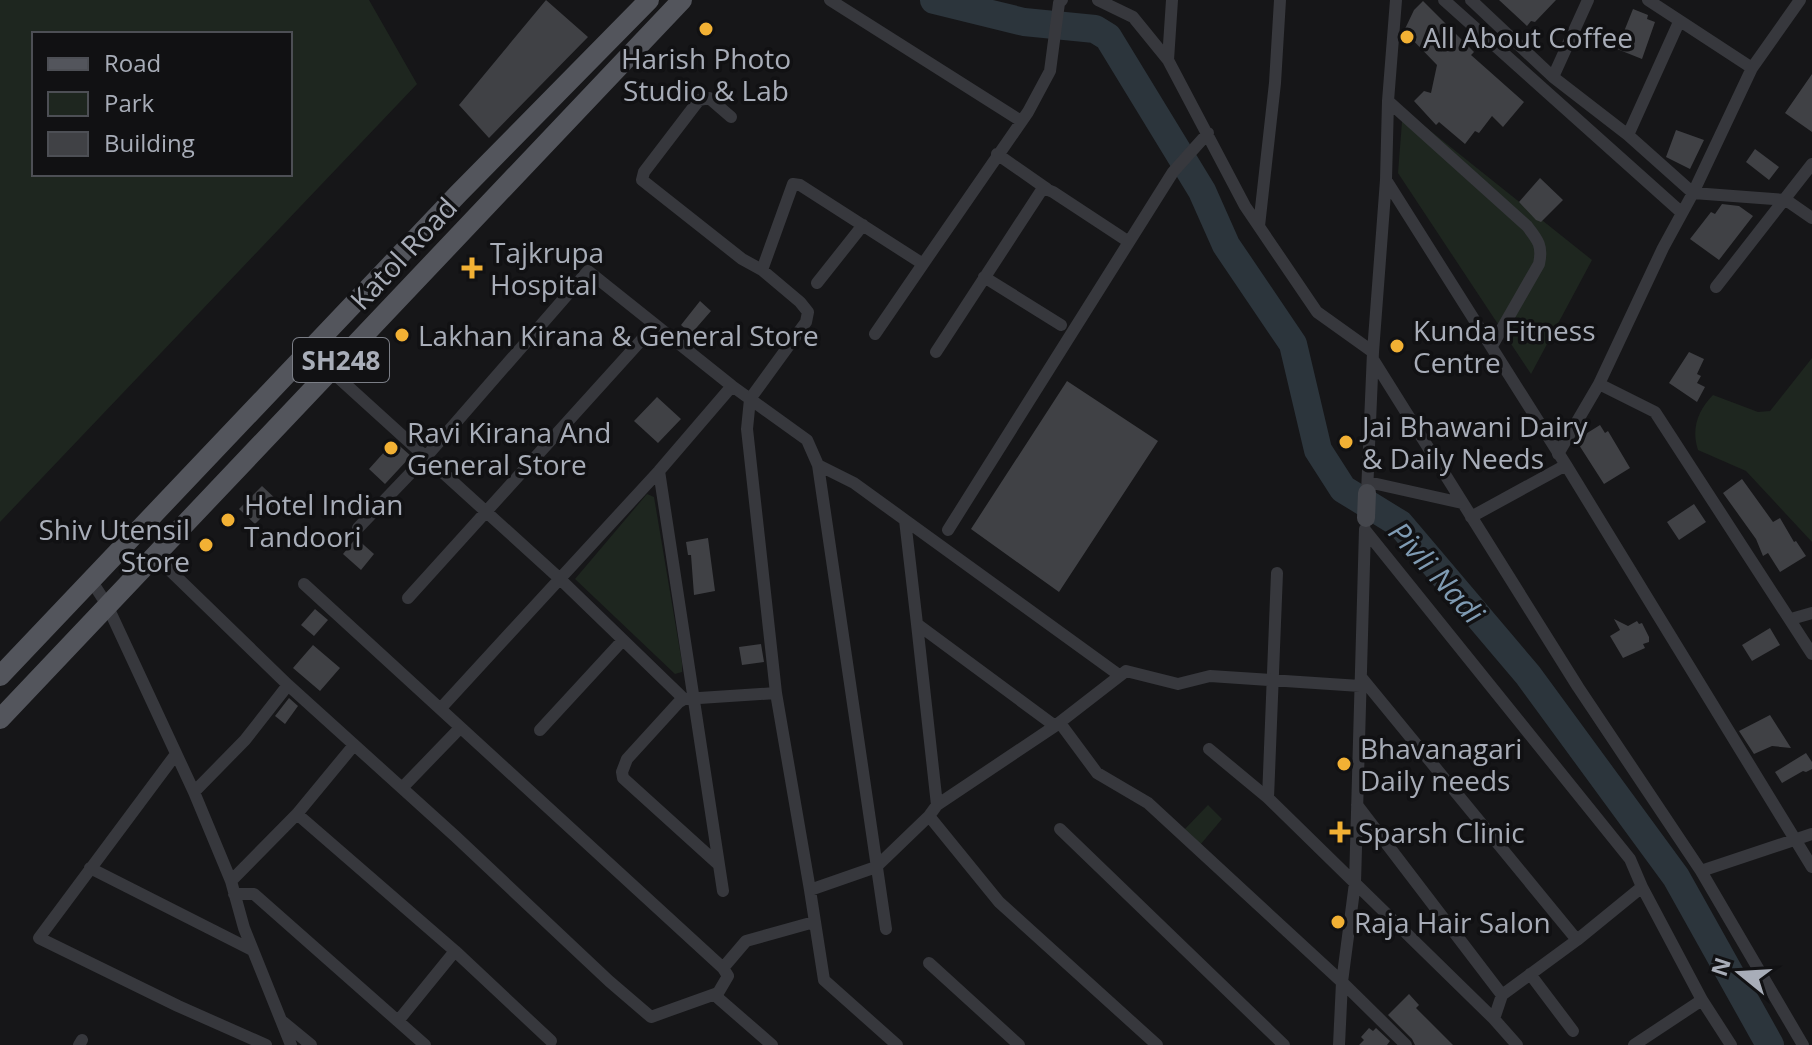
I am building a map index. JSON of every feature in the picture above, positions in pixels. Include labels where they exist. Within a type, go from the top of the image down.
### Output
[{"type":"main road","name":"Katol Road","points":[[0,676],[458,194],[649,0]]},
{"type":"main road","name":"Katol Road","points":[[0,719],[682,0]]},
{"type":"street","points":[[830,0],[1021,121]]},
{"type":"street","points":[[875,334],[1021,121],[1050,71],[1062,5],[1045,0]]},
{"type":"street","points":[[1098,0],[1133,17],[1168,60],[1245,206],[1317,312],[1374,356],[1578,687],[1701,871],[1803,1045]]},
{"type":"street","points":[[1168,60],[1172,0]]},
{"type":"street","points":[[1259,226],[1275,83],[1280,0]]},
{"type":"street","points":[[1339,1045],[1342,982],[1355,883],[1365,524],[1396,0]]},
{"type":"street","points":[[1444,0],[1682,213]]},
{"type":"street","points":[[1471,0],[1553,77],[1628,135],[1693,193],[1786,200],[1812,218]]},
{"type":"street","points":[[1553,77],[1588,0]]},
{"type":"street","points":[[1648,0],[1752,68]]},
{"type":"street","points":[[1471,517],[1562,459],[1752,68],[1800,0]]},
{"type":"street","points":[[1628,135],[1679,22]]},
{"type":"street","points":[[731,117],[709,98],[699,100],[644,172],[642,180],[742,259],[762,270],[808,312],[806,322],[750,399],[747,429],[776,693],[824,980],[897,1045]]},
{"type":"street","points":[[1388,101],[1527,226],[1540,242],[1542,252],[1539,264],[1492,346]]},
{"type":"street","points":[[948,530],[1173,172],[1208,133]]},
{"type":"street","points":[[997,154],[1129,242]]},
{"type":"street","points":[[1716,287],[1812,164]]},
{"type":"street","points":[[1386,180],[1492,346],[1812,867]]},
{"type":"street","points":[[762,270],[793,184],[800,185],[923,264]]},
{"type":"street","points":[[936,352],[1040,190],[1047,189]]},
{"type":"street","points":[[817,283],[863,225]]},
{"type":"street","points":[[358,528],[425,458],[588,271],[732,386],[807,440],[818,465],[886,929]]},
{"type":"street","points":[[984,277],[1061,325]]},
{"type":"street","points":[[408,598],[655,325]]},
{"type":"street","points":[[314,345],[331,371],[688,699]]},
{"type":"street","points":[[1599,384],[1655,412],[1812,654]]},
{"type":"street","points":[[441,708],[659,471],[732,386]]},
{"type":"street","points":[[818,465],[854,483],[1119,675]]},
{"type":"street","points":[[659,471],[688,699],[723,891]]},
{"type":"street","points":[[1368,488],[1462,503]]},
{"type":"street","points":[[905,520],[933,811],[999,902],[1157,1045]]},
{"type":"street","points":[[1365,524],[1630,859],[1702,1000],[1731,1045]]},
{"type":"street","points":[[154,555],[288,685],[651,1017],[718,993],[728,976],[723,968],[304,584]]},
{"type":"street","points":[[1268,798],[1277,573]]},
{"type":"street","points":[[91,580],[107,605],[194,792],[232,888],[252,950],[291,1045]]},
{"type":"street","points":[[1791,619],[1812,613]]},
{"type":"street","points":[[917,624],[1057,725],[1097,773],[1148,803],[1406,1045]]},
{"type":"street","points":[[540,730],[623,640]]},
{"type":"street","points":[[810,890],[876,867],[933,811],[1057,725],[1119,675],[1132,672],[1185,683],[1210,676],[1361,682],[1577,940]]},
{"type":"street","points":[[194,792],[245,740],[288,685]]},
{"type":"street","points":[[718,864],[623,778],[622,772],[627,759],[679,702],[776,693]]},
{"type":"street","points":[[402,788],[460,728]]},
{"type":"street","points":[[232,888],[354,745]]},
{"type":"street","points":[[1209,749],[1268,798],[1517,1045]]},
{"type":"street","points":[[176,754],[39,938],[266,1045]]},
{"type":"street","points":[[1357,805],[1502,995]]},
{"type":"street","points":[[297,814],[455,951],[551,1041]]},
{"type":"street","points":[[1060,829],[1284,1045]]},
{"type":"street","points":[[1701,871],[1812,834]]},
{"type":"street","points":[[90,868],[252,950]]},
{"type":"street","points":[[1494,1019],[1502,995],[1642,887]]},
{"type":"street","points":[[232,888],[254,894],[425,1045]]},
{"type":"street","points":[[723,968],[746,941],[814,922]]},
{"type":"street","points":[[398,1021],[455,951]]},
{"type":"street","points":[[929,963],[1019,1045]]},
{"type":"street","points":[[1530,974],[1573,1031]]},
{"type":"street","points":[[718,993],[721,1001],[772,1045]]},
{"type":"street","points":[[1634,1045],[1702,1000]]},
{"type":"street","points":[[281,1020],[311,1045]]},
{"type":"green space","points":[[0,0],[369,0],[417,84],[0,522]]},
{"type":"green space","points":[[1403,109],[1592,260],[1531,374],[1398,173]]},
{"type":"green space","points":[[1812,358],[1812,542],[1746,471],[1698,450],[1695,435],[1700,413],[1713,395],[1758,412],[1770,411]]},
{"type":"green space","points":[[647,494],[654,497],[682,663],[682,672],[675,674],[575,579]]},
{"type":"green space","points":[[1208,805],[1222,819],[1200,845],[1184,830]]},
{"type":"building","points":[[546,0],[588,37],[489,138],[459,105]]},
{"type":"building","points":[[1499,0],[1556,0],[1527,26]]},
{"type":"building","points":[[1423,1],[1474,52],[1471,55],[1524,102],[1503,127],[1492,116],[1479,133],[1475,131],[1465,144],[1439,122],[1436,125],[1414,101],[1424,91],[1431,93],[1437,65],[1404,31],[1414,10]]},
{"type":"building","points":[[1633,9],[1648,15],[1647,19],[1655,22],[1642,59],[1617,49]]},
{"type":"building","points":[[1812,74],[1812,132],[1785,113]]},
{"type":"building","points":[[1676,130],[1704,140],[1690,169],[1666,157]]},
{"type":"building","points":[[1755,149],[1779,167],[1769,180],[1746,162]]},
{"type":"building","points":[[1540,178],[1563,200],[1541,222],[1519,202]]},
{"type":"building","points":[[1722,204],[1739,206],[1753,216],[1719,260],[1690,239],[1711,212],[1715,214]]},
{"type":"building","points":[[700,301],[711,311],[691,334],[681,325]]},
{"type":"building","points":[[1689,352],[1704,359],[1697,374],[1701,376],[1697,383],[1705,387],[1697,402],[1669,383]]},
{"type":"building","points":[[1067,381],[1158,441],[1059,592],[971,529]]},
{"type":"building","points":[[657,397],[681,419],[658,443],[634,421]]},
{"type":"building","points":[[1600,425],[1605,433],[1608,431],[1630,468],[1604,484],[1579,445],[1584,435]]},
{"type":"building","points":[[394,441],[411,456],[385,484],[369,469]]},
{"type":"building","points":[[1742,479],[1773,522],[1780,518],[1806,556],[1780,572],[1768,553],[1763,556],[1756,539],[1723,493]]},
{"type":"building","points":[[262,486],[278,501],[255,524],[239,509]]},
{"type":"building","points":[[1694,504],[1706,522],[1679,540],[1667,522]]},
{"type":"building","points":[[356,538],[374,554],[361,570],[343,554]]},
{"type":"building","points":[[708,538],[715,591],[694,595],[691,555],[688,555],[686,542]]},
{"type":"building","points":[[315,609],[328,620],[314,636],[301,625]]},
{"type":"building","points":[[1614,619],[1628,626],[1637,621],[1642,623],[1649,637],[1649,642],[1643,644],[1645,648],[1623,658],[1610,636],[1620,630]]},
{"type":"building","points":[[1770,628],[1780,645],[1752,661],[1742,645]]},
{"type":"building","points":[[761,644],[764,662],[742,665],[739,647]]},
{"type":"building","points":[[313,645],[340,668],[320,691],[293,668]]},
{"type":"building","points":[[289,698],[298,706],[285,724],[275,716]]},
{"type":"building","points":[[1770,715],[1791,748],[1772,746],[1754,754],[1739,731]]},
{"type":"building","points":[[1806,753],[1812,762],[1812,769],[1782,783],[1775,772]]},
{"type":"building","points":[[1409,994],[1419,1005],[1416,1008],[1453,1045],[1415,1045],[1388,1015]]},
{"type":"building","points":[[1369,1028],[1373,1031],[1376,1028],[1390,1041],[1387,1045],[1359,1045]]},
{"type":"waterway","name":"Pivli Nadi","points":[[934,0],[1024,22],[1095,29],[1108,37],[1202,191],[1226,245],[1293,344],[1318,450],[1343,489],[1400,524],[1528,675],[1676,877],[1770,1045]]},
{"type":"place","name":"Harish Photo Studio & Lab","points":[[706,29]]},
{"type":"place","name":"All About Coffee","points":[[1407,37]]},
{"type":"place","name":"Tajkrupa Hospital","points":[[472,268]]},
{"type":"place","name":"Lakhan Kirana & General Store","points":[[402,335]]},
{"type":"place","name":"Kunda Fitness Centre","points":[[1397,346]]},
{"type":"place","name":"Jai Bhawani Dairy & Daily Needs","points":[[1346,442]]},
{"type":"place","name":"Ravi Kirana And General Store","points":[[391,448]]},
{"type":"place","name":"Hotel Indian Tandoori","points":[[228,520]]},
{"type":"place","name":"Shiv Utensil Store","points":[[206,545]]},
{"type":"place","name":"Bhavanagari Daily needs","points":[[1344,764]]},
{"type":"place","name":"Sparsh Clinic","points":[[1340,832]]},
{"type":"place","name":"Raja Hair Salon","points":[[1338,922]]}]
